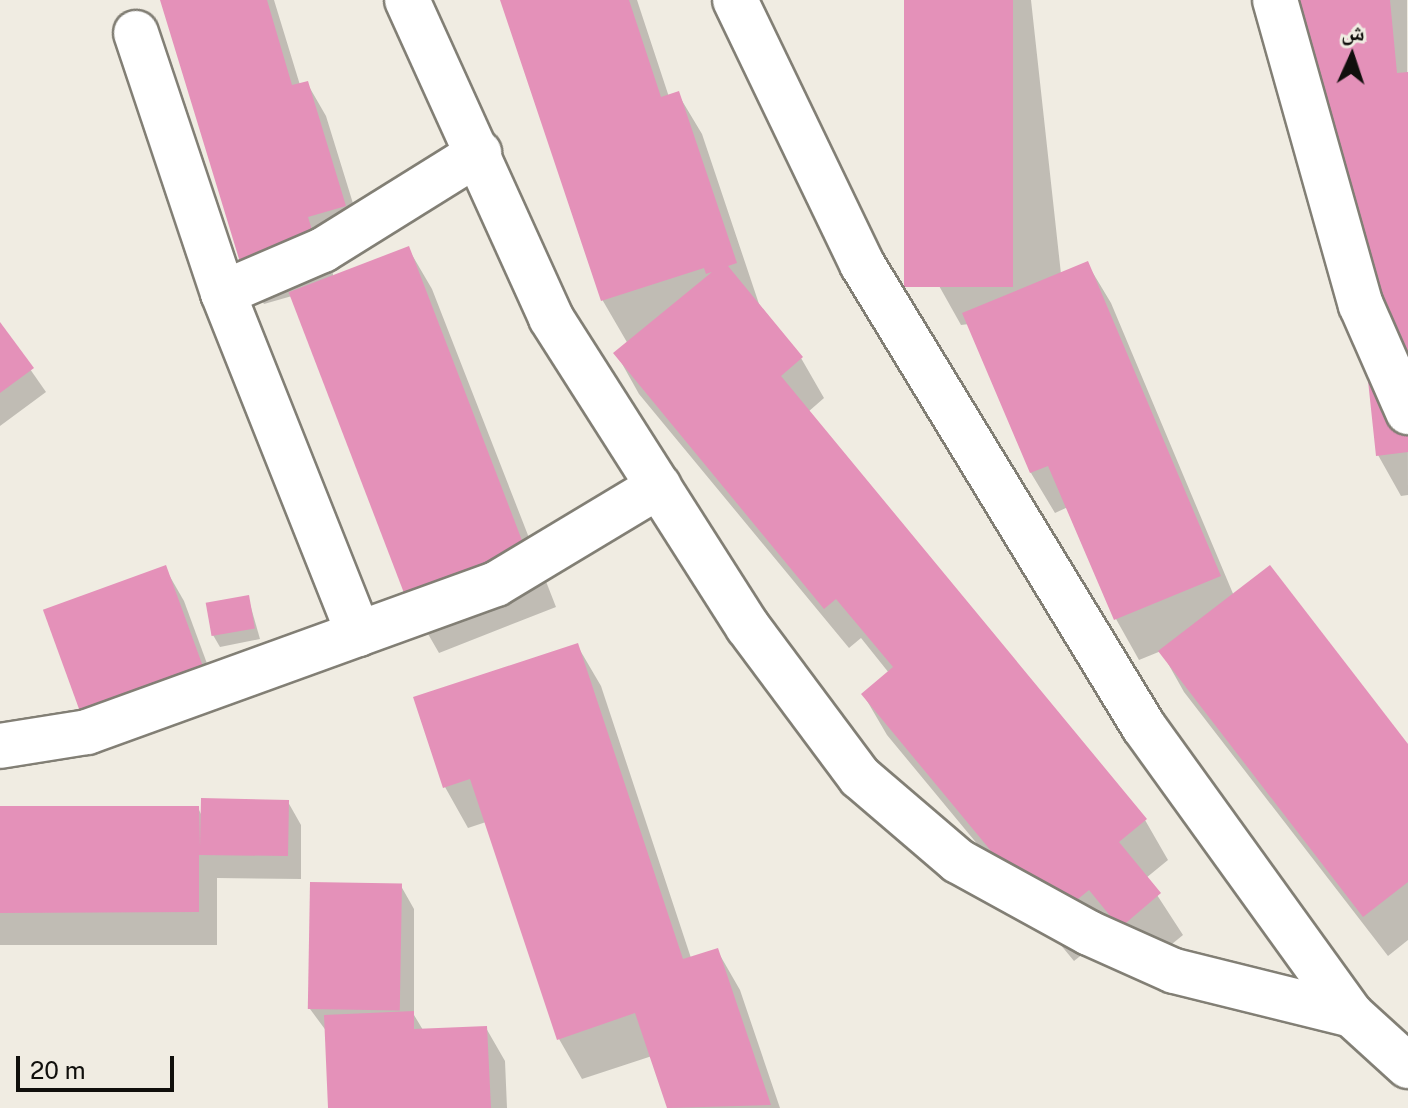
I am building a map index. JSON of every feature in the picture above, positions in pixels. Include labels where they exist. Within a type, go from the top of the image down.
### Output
[{"type":"street","points":[[407,0],[479,153],[551,318],[748,627],[860,777],[958,861],[1089,933],[1174,971],[1352,1015]]},
{"type":"street","points":[[735,0],[870,278],[1144,727],[1352,1015],[1408,1066]]},
{"type":"street","points":[[1275,0],[1361,305],[1408,412]]},
{"type":"street","points":[[136,33],[223,293],[359,634]]},
{"type":"street","points":[[223,293],[323,250],[479,153]]},
{"type":"street","points":[[0,746],[87,732],[496,584],[659,486]]},
{"type":"building","points":[[160,0],[267,0],[292,85],[308,81],[346,206],[308,217],[318,249],[243,272]]},
{"type":"building","points":[[500,0],[629,0],[661,97],[679,91],[737,263],[728,266],[803,357],[781,376],[1147,819],[1119,842],[1161,893],[1120,928],[1089,890],[1050,922],[861,694],[893,667],[836,599],[824,609],[613,353],[712,272],[706,274],[704,268],[601,301]]},
{"type":"building","points":[[904,0],[1013,0],[1013,287],[904,287]]},
{"type":"building","points":[[1288,0],[1390,0],[1397,73],[1408,72],[1408,452],[1376,456],[1362,324],[1345,326],[1319,73],[1296,76]]},
{"type":"building","points":[[409,246],[532,567],[412,613],[289,292]]},
{"type":"building","points":[[1088,261],[1221,576],[1114,620],[1048,466],[1030,473],[962,313]]},
{"type":"building","points":[[0,322],[34,368],[0,393]]},
{"type":"building","points":[[166,565],[205,673],[82,718],[43,610]]},
{"type":"building","points":[[1270,565],[1408,744],[1408,882],[1363,917],[1158,651]]},
{"type":"building","points":[[249,595],[255,628],[212,636],[206,603]]},
{"type":"building","points":[[578,643],[683,959],[718,948],[771,1105],[667,1108],[635,1013],[557,1040],[470,779],[443,788],[413,697]]},
{"type":"building","points":[[201,798],[289,800],[288,856],[199,855],[199,912],[0,913],[0,806],[199,806],[200,847]]},
{"type":"building","points":[[310,882],[402,884],[400,1011],[308,1009]]},
{"type":"building","points":[[414,1011],[414,1029],[487,1026],[491,1108],[328,1108],[324,1015]]}]
